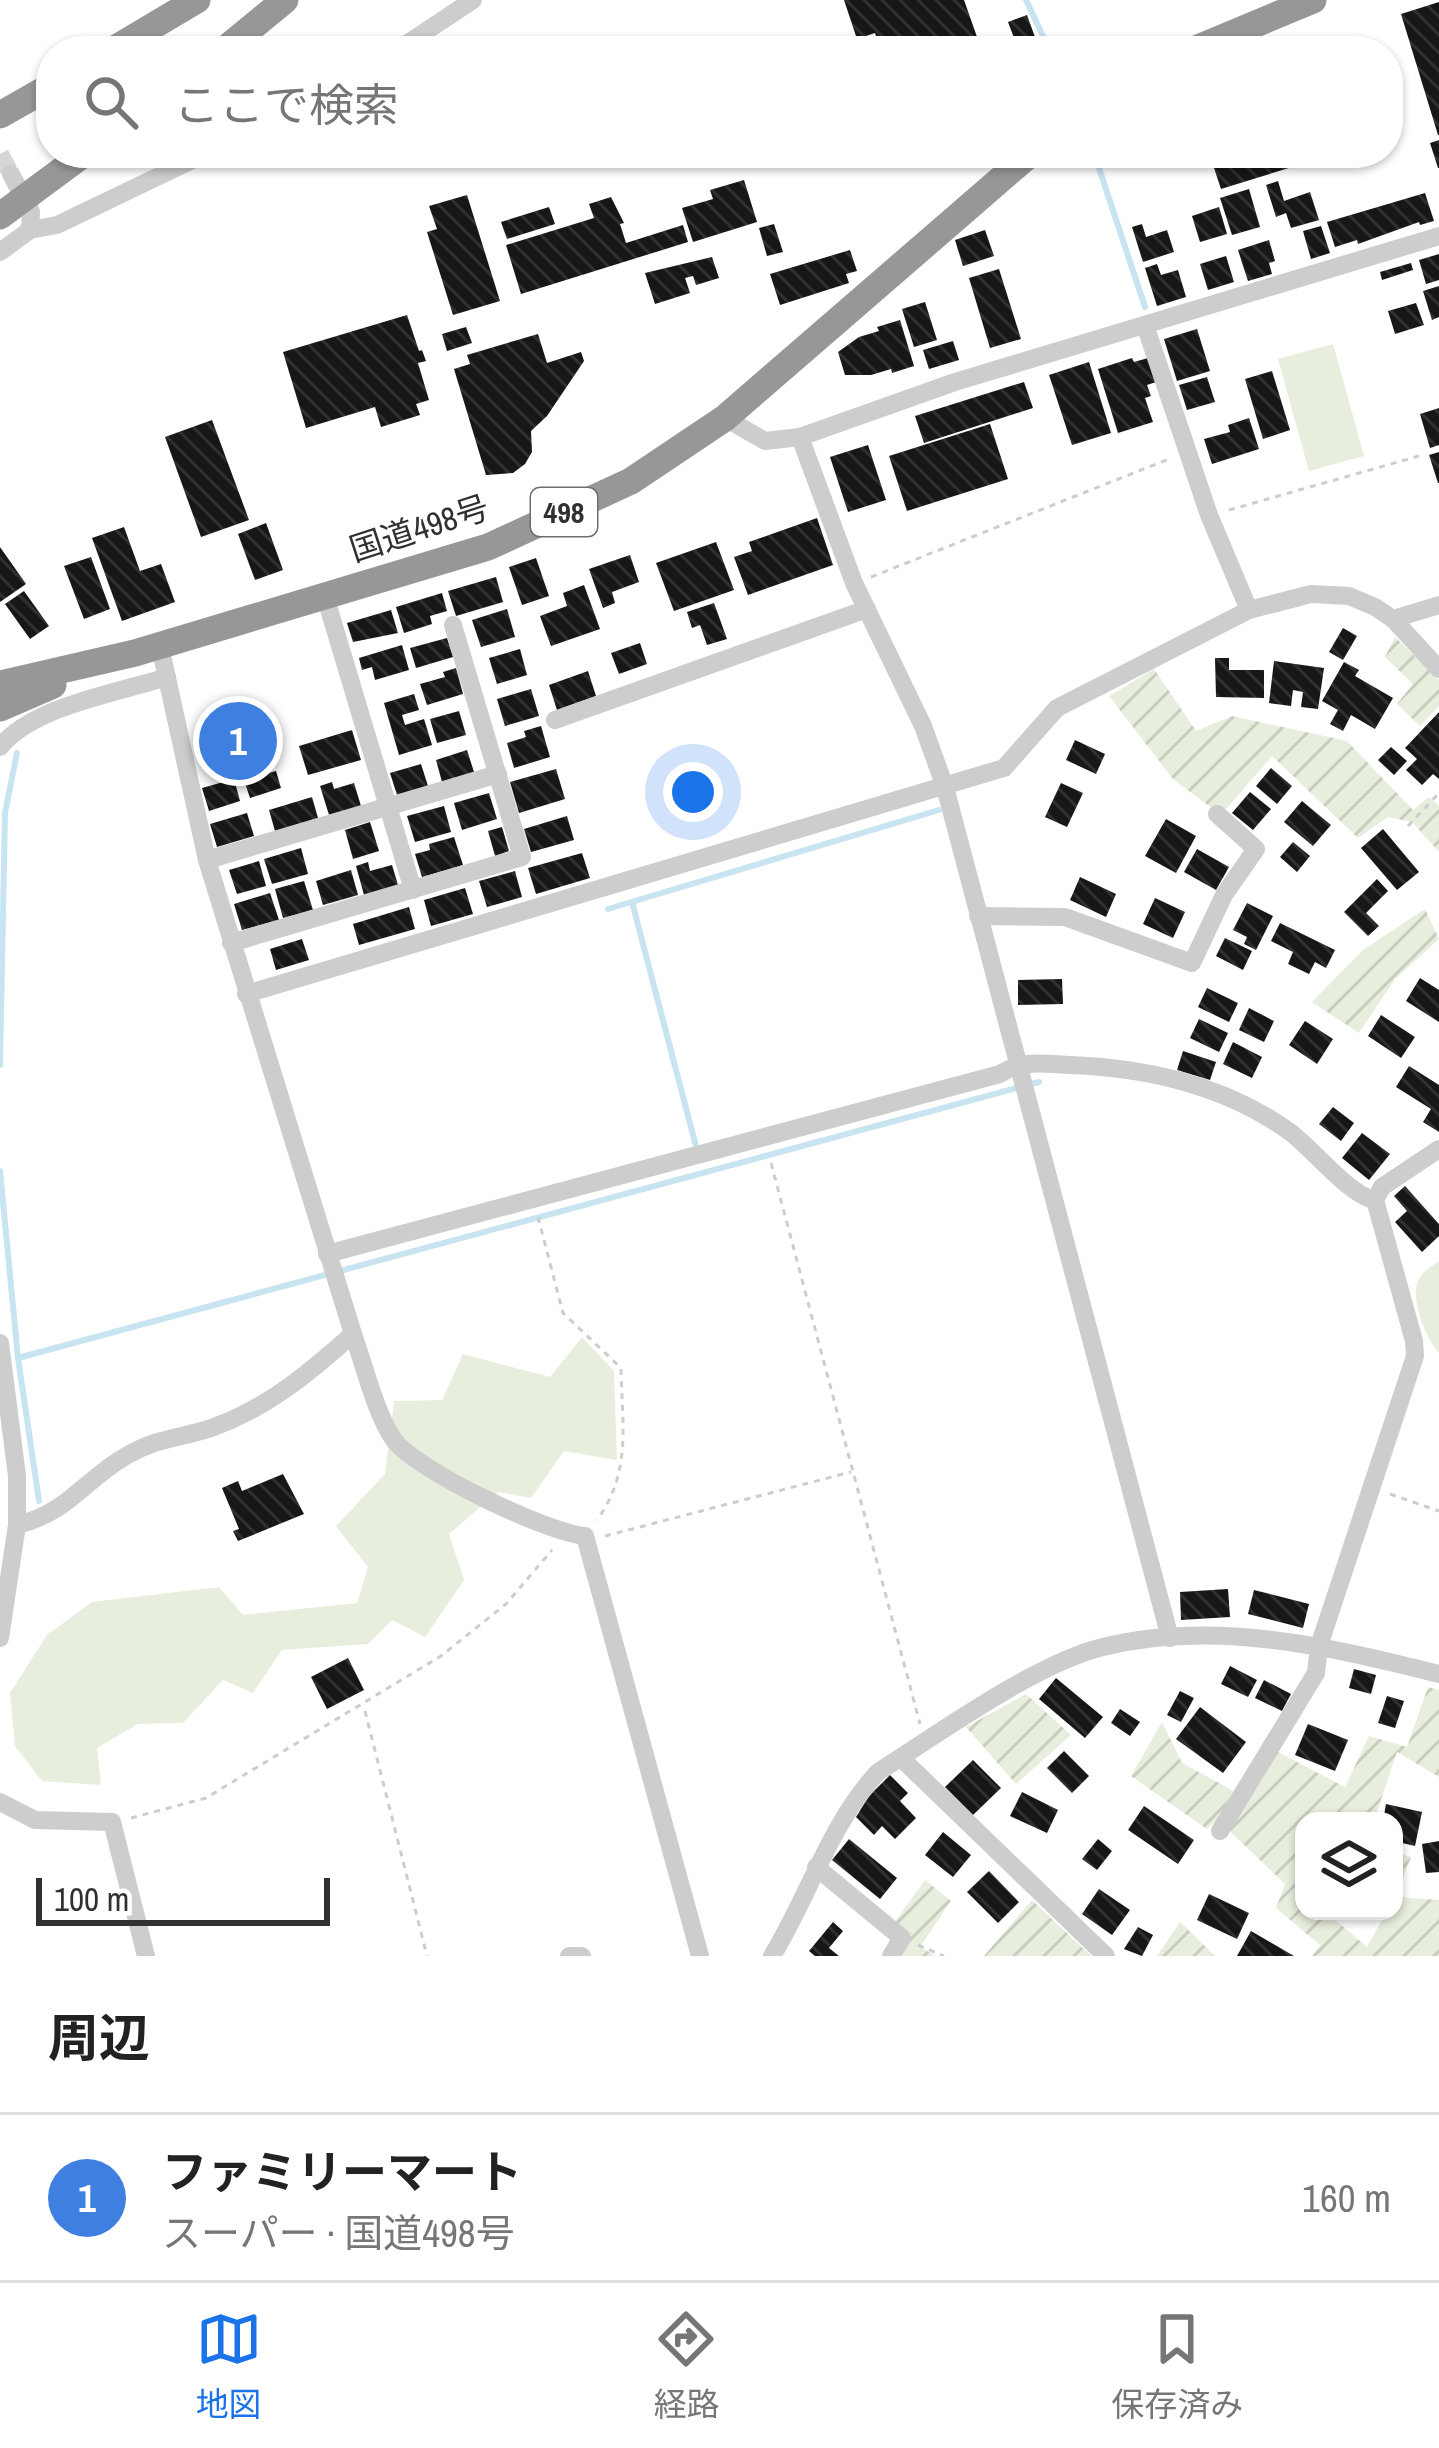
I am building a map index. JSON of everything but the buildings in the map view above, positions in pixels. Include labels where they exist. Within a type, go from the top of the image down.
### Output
[{"type":"highway","points":[[136,36],[197,0]]},
{"type":"highway","points":[[241,36],[285,0]]},
{"type":"highway","points":[[1227,36],[1313,0]]},
{"type":"highway","points":[[0,115],[36,95]]},
{"type":"highway","points":[[0,216],[21,183],[53,168]]},
{"type":"highway","name":"国道498号","points":[[0,684],[147,649],[488,547],[631,481],[725,418],[1014,168]]},
{"type":"highway","points":[[0,708],[147,649]]},
{"type":"street","points":[[419,36],[473,0]]},
{"type":"street","points":[[0,252],[30,230],[57,225],[176,168]]},
{"type":"street","points":[[21,183],[31,212],[30,230]]},
{"type":"street","points":[[725,418],[765,441],[800,437],[955,382],[1439,236]]},
{"type":"street","points":[[1145,325],[1209,515],[1249,610]]},
{"type":"street","points":[[800,437],[854,583],[922,726],[945,787],[1170,1638]]},
{"type":"street","points":[[246,994],[1004,768],[1057,708],[1249,610],[1311,594],[1349,596],[1393,619],[1439,669]]},
{"type":"street","points":[[326,596],[413,890]]},
{"type":"street","points":[[1393,619],[1439,605]]},
{"type":"street","points":[[555,720],[867,609]]},
{"type":"street","points":[[231,943],[523,857],[453,626]]},
{"type":"street","points":[[147,649],[167,677],[207,860],[246,994],[353,1334],[391,1437],[412,1459],[575,1535],[700,1956]]},
{"type":"street","points":[[0,747],[12,732],[41,716],[167,677]]},
{"type":"street","points":[[207,860],[498,774]]},
{"type":"street","points":[[979,916],[1065,917],[1192,963],[1224,896],[1256,849],[1216,814]]},
{"type":"street","points":[[327,1254],[1000,1074],[1021,1079],[1118,1069],[1203,1087],[1286,1130],[1322,1157],[1362,1198],[1375,1200]]},
{"type":"street","points":[[1220,1831],[1316,1673],[1319,1646],[1415,1356],[1375,1200],[1382,1187],[1439,1149]]},
{"type":"street","points":[[17,1525],[48,1517],[122,1458],[163,1437],[211,1428],[260,1406],[298,1382],[353,1334]]},
{"type":"street","points":[[0,1343],[17,1476],[17,1525],[0,1638]]},
{"type":"street","points":[[796,1956],[777,1948],[859,1792],[878,1772],[1047,1669],[1102,1647],[1238,1636],[1319,1646],[1439,1674]]},
{"type":"street","points":[[901,1758],[1106,1956]]},
{"type":"street","points":[[0,1802],[35,1820],[112,1822],[146,1956]]},
{"type":"street","points":[[816,1867],[902,1939],[891,1956]]},
{"type":"street","points":[[569,1956],[581,1956]]},
{"type":"path","points":[[854,583],[1188,452]]},
{"type":"path","points":[[1209,515],[1419,456]]},
{"type":"path","points":[[1408,826],[1439,793]]},
{"type":"path","points":[[771,1163],[924,1738]]},
{"type":"path","points":[[112,1822],[206,1798],[441,1656],[506,1604],[610,1502],[623,1467],[621,1368],[563,1313],[541,1230]]},
{"type":"path","points":[[575,1535],[596,1539],[853,1472]]},
{"type":"path","points":[[1371,1487],[1439,1511]]},
{"type":"path","points":[[365,1711],[428,1956]]},
{"type":"path","points":[[902,1939],[944,1956]]},
{"type":"green space","points":[[1333,344],[1364,456],[1309,471],[1278,359]]},
{"type":"green space","points":[[1395,637],[1439,680],[1439,706],[1420,726],[1397,704],[1413,684],[1385,657]]},
{"type":"green space","points":[[1154,669],[1196,731],[1232,716],[1347,741],[1413,810],[1429,797],[1439,806],[1439,852],[1412,822],[1388,817],[1358,838],[1272,756],[1221,815],[1173,779],[1109,696]]},
{"type":"green space","points":[[1425,909],[1439,939],[1395,979],[1359,1033],[1312,1002],[1363,950]]},
{"type":"green space","points":[[1439,1261],[1439,1353],[1421,1318],[1416,1289],[1422,1274]]},
{"type":"green space","points":[[582,1337],[614,1371],[617,1460],[564,1451],[531,1498],[498,1492],[449,1534],[464,1580],[425,1637],[392,1620],[368,1644],[282,1650],[253,1693],[223,1680],[183,1723],[138,1724],[97,1748],[101,1785],[42,1781],[15,1746],[10,1693],[47,1635],[92,1602],[219,1587],[243,1615],[357,1603],[368,1567],[336,1526],[385,1474],[394,1401],[442,1400],[463,1354],[550,1377]]},
{"type":"green space","points":[[1428,1687],[1439,1690],[1439,1777],[1397,1752],[1377,1812],[1295,1812],[1295,1920],[1336,1920],[1367,1947],[1382,1920],[1403,1920],[1403,1898],[1439,1900],[1439,1956],[1312,1956],[1320,1945],[1276,1908],[1285,1884],[1217,1819],[1207,1829],[1131,1776],[1162,1722],[1182,1763],[1245,1797],[1276,1751],[1345,1787],[1369,1736],[1407,1747]]},
{"type":"green space","points":[[1026,1694],[1071,1735],[1016,1784],[966,1727]]},
{"type":"green space","points":[[1403,1854],[1411,1857],[1403,1877]]},
{"type":"green space","points":[[925,1880],[951,1901],[920,1947],[936,1956],[899,1956],[889,1930]]},
{"type":"green space","points":[[1032,1900],[1091,1956],[984,1956]]},
{"type":"green space","points":[[1180,1922],[1215,1956],[1157,1956]]},
{"type":"waterway","points":[[1026,0],[1043,36]]},
{"type":"waterway","points":[[1099,168],[1145,307]]},
{"type":"waterway","points":[[0,1065],[5,813],[17,753]]},
{"type":"waterway","points":[[608,909],[939,810]]},
{"type":"waterway","points":[[632,902],[698,1154]]},
{"type":"waterway","points":[[18,1358],[1039,1082]]},
{"type":"waterway","points":[[0,1171],[18,1358],[39,1501]]},
{"type":"tunnel","points":[[0,154],[11,174]]},
{"type":"place","name":"ファミリーマート","points":[[238,741]]}]
